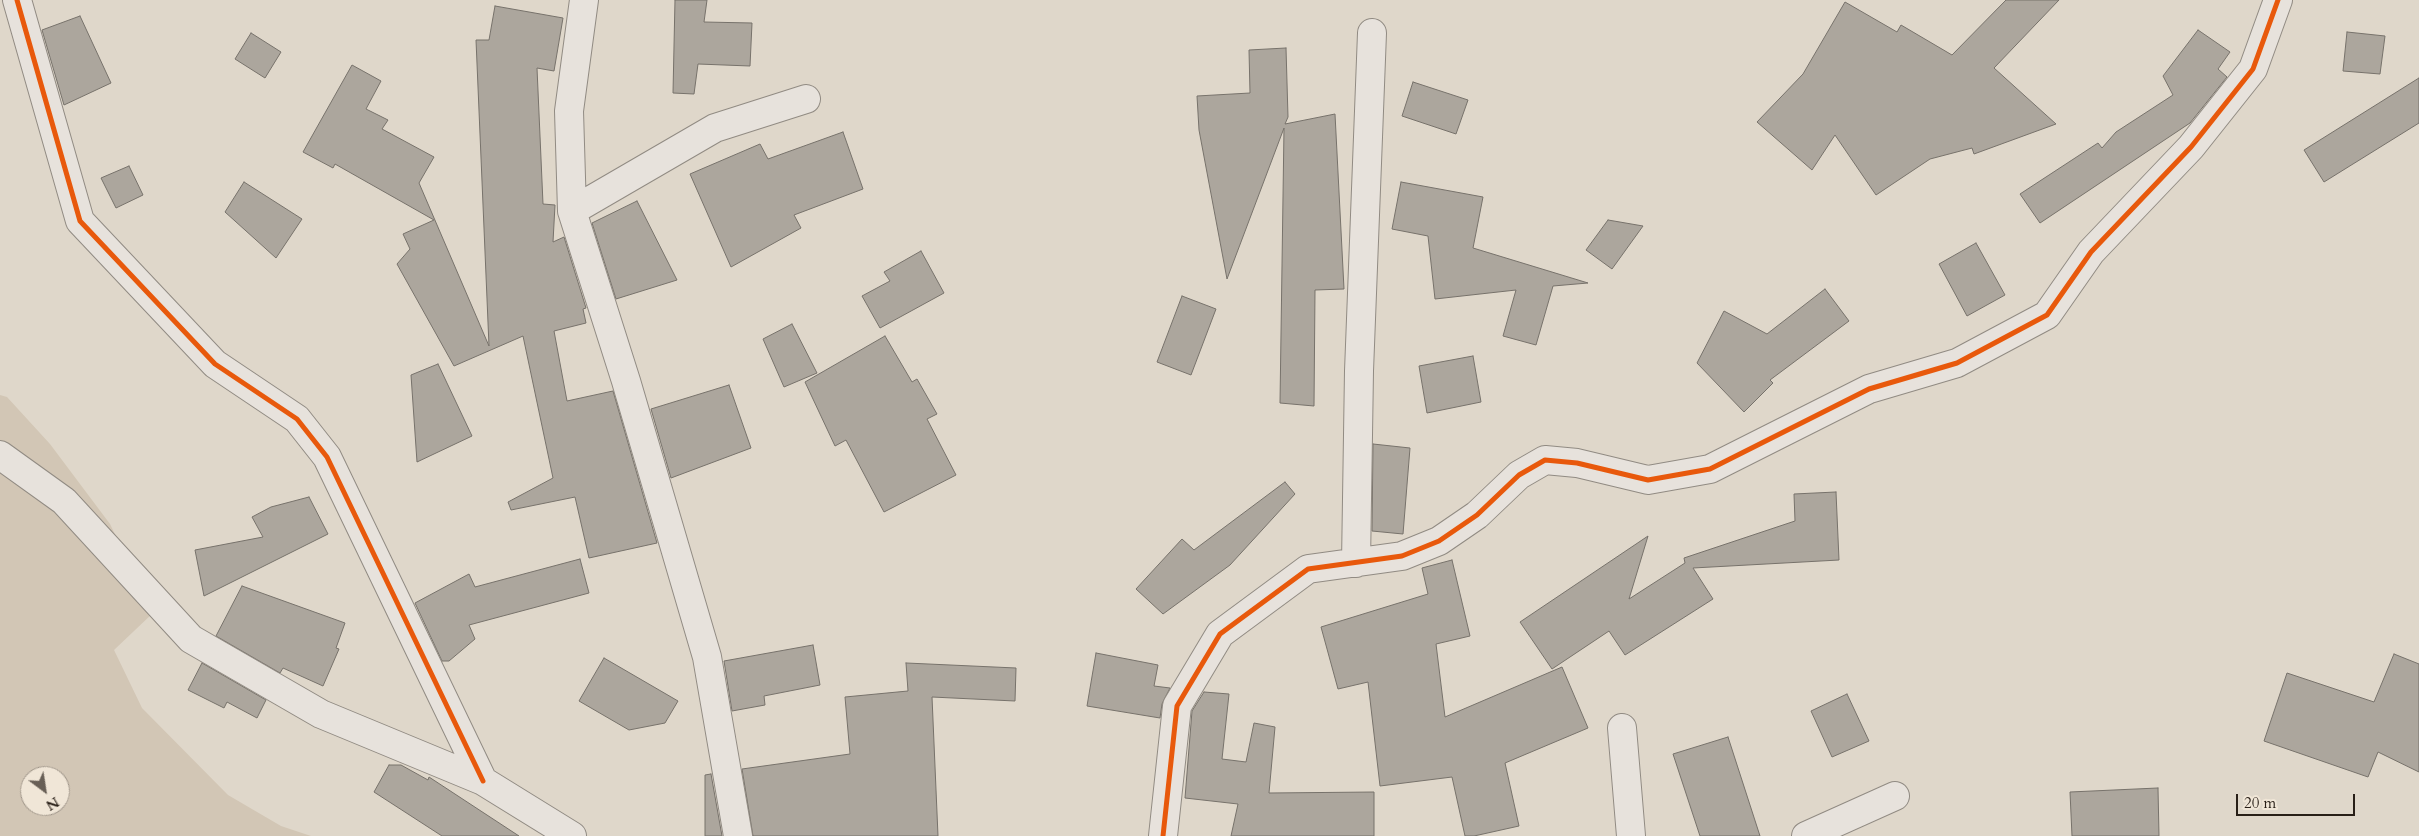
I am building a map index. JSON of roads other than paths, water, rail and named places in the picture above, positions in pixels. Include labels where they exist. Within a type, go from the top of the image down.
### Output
[{"type":"street","points":[[17,0],[80,221],[215,364],[297,419],[327,457],[483,781]]},
{"type":"street","points":[[584,0],[570,112],[572,211],[626,381],[707,657],[738,836]]},
{"type":"street","points":[[1163,836],[1176,706],[1220,634],[1308,569],[1402,556],[1439,541],[1477,515],[1519,475],[1545,460],[1577,463],[1648,480],[1710,468],[1869,389],[1957,363],[2047,316],[2091,252],[2191,147],[2253,69],[2278,0]]},
{"type":"street","points":[[1356,563],[1359,371],[1372,33]]},
{"type":"street","points":[[572,211],[715,128],[806,99]]},
{"type":"street","points":[[0,455],[64,501],[191,639],[321,714],[483,781],[572,836]]},
{"type":"street","points":[[1622,728],[1631,836]]},
{"type":"street","points":[[1806,836],[1895,796]]}]
